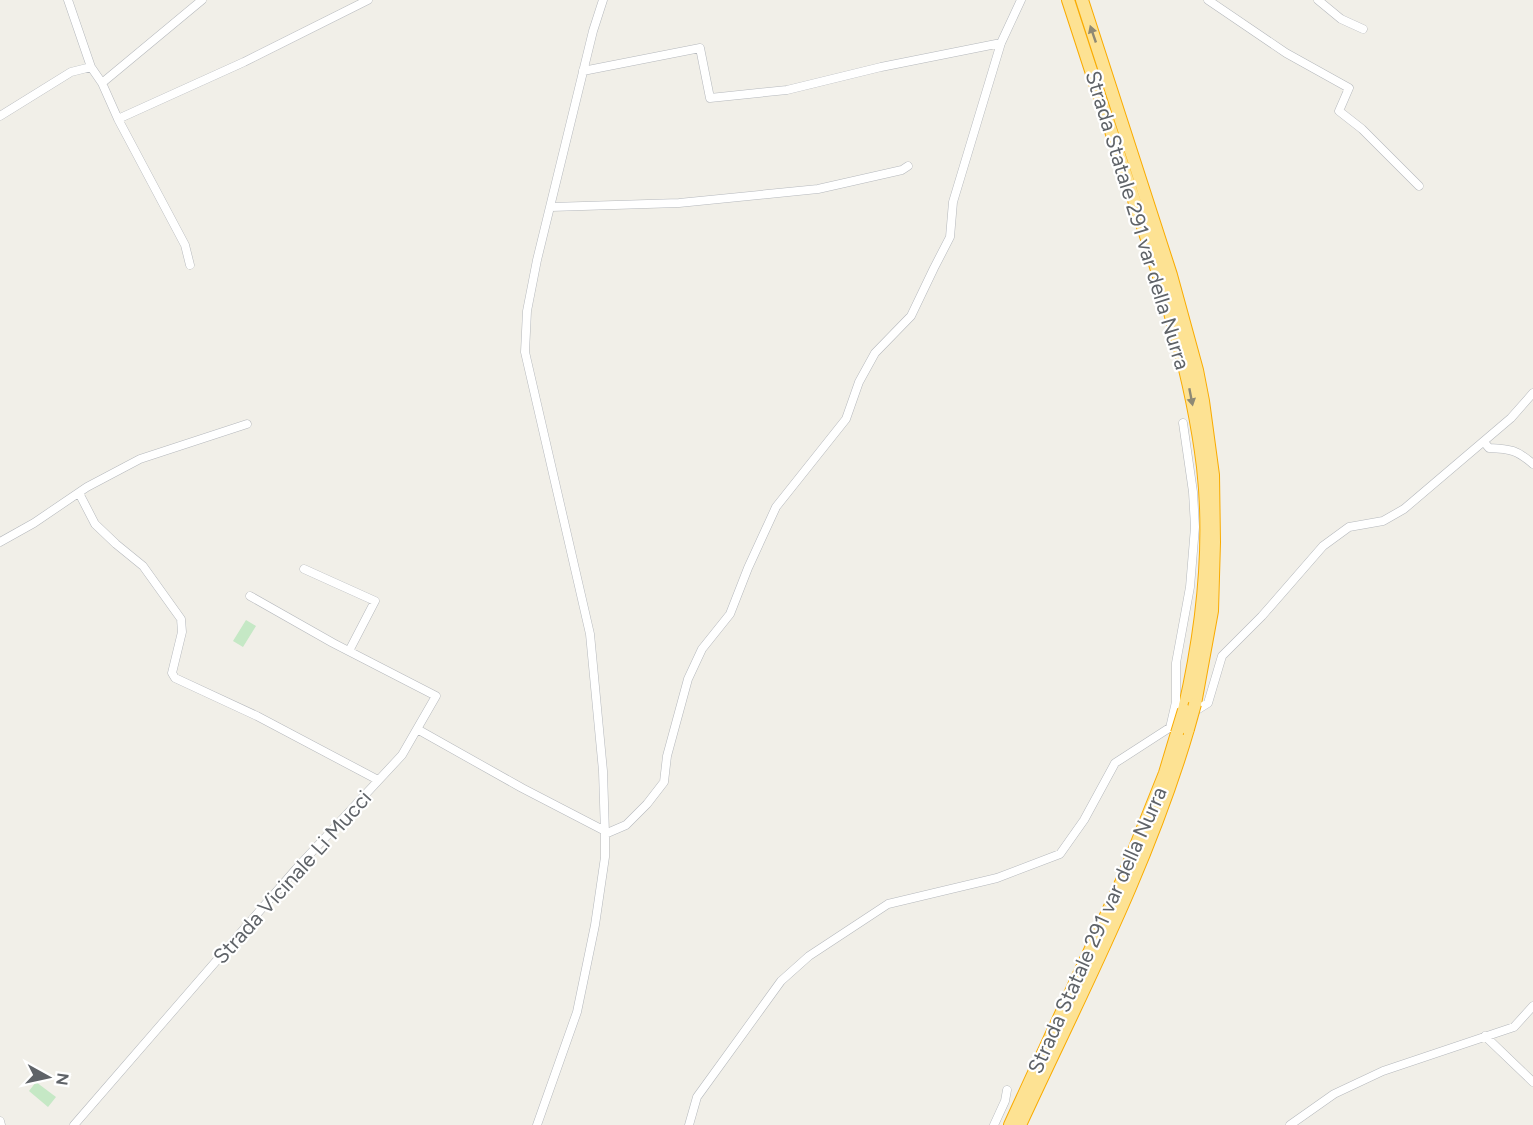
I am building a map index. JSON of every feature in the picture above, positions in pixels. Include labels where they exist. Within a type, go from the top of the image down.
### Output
[{"type":"highway","name":"Strada Statale 291 var della Nurra","points":[[1068,0],[1160,278],[1183,355],[1193,405],[1203,467],[1205,543],[1202,604],[1189,707]]},
{"type":"highway","name":"Strada Statale 291 var della Nurra","points":[[1010,1125],[1121,883],[1162,782],[1178,730],[1189,707],[1212,611],[1214,542],[1212,475],[1197,370],[1171,275],[1082,0]]},
{"type":"highway","name":"Strada Statale 291 var della Nurra","points":[[1020,1125],[1140,864],[1174,777],[1178,730]]},
{"type":"street","points":[[68,0],[91,67],[102,83],[118,119],[185,245],[190,265]]},
{"type":"street","points":[[102,83],[202,0]]},
{"type":"street","points":[[118,119],[244,62],[368,0]]},
{"type":"street","points":[[537,1125],[577,1012],[595,925],[605,857],[605,833],[603,771],[590,634],[525,352],[527,311],[593,31],[603,0]]},
{"type":"street","points":[[417,729],[605,833],[626,825],[647,804],[664,782],[667,756],[688,679],[702,649],[730,614],[776,507],[846,419],[859,382],[875,353],[910,316],[950,237],[953,202],[1001,43],[1021,0]]},
{"type":"street","points":[[1208,0],[1286,52],[1349,88],[1339,111],[1362,129],[1419,186]]},
{"type":"street","points":[[1318,0],[1341,20],[1363,29]]},
{"type":"street","points":[[584,70],[700,48],[710,98],[787,90],[882,67],[1001,43]]},
{"type":"street","points":[[0,116],[71,72],[91,67]]},
{"type":"street","points":[[551,207],[679,204],[818,189],[902,170],[908,166]]},
{"type":"street","points":[[689,1125],[697,1097],[781,981],[809,956],[888,904],[997,878],[1060,854],[1084,820],[1115,763],[1178,730],[1208,703],[1222,656],[1262,616],[1323,546],[1349,527],[1383,521],[1404,510],[1511,418],[1533,393]]},
{"type":"street","points":[[1178,730],[1176,663],[1190,587],[1195,527],[1193,492],[1183,423]]},
{"type":"street","points":[[0,542],[34,524],[80,493],[140,459],[247,424]]},
{"type":"street","points":[[1484,442],[1490,448],[1508,448],[1519,452],[1533,464]]},
{"type":"street","points":[[80,493],[96,524],[143,566],[181,619],[182,632],[172,673],[175,678],[256,716],[378,780]]},
{"type":"street","points":[[304,569],[375,601],[349,651]]},
{"type":"street","name":"Strada Vicinale Li Mucci","points":[[74,1125],[296,869],[402,755],[436,696],[250,596]]},
{"type":"street","points":[[1290,1125],[1334,1094],[1383,1071],[1514,1027],[1533,1006]]},
{"type":"street","points":[[1485,1036],[1533,1082]]},
{"type":"street","points":[[994,1125],[1005,1101],[1007,1090]]},
{"type":"green space","points":[[246,620],[256,626],[243,647],[233,641]]},
{"type":"green space","points":[[36,1082],[56,1097],[48,1107],[29,1091]]}]
